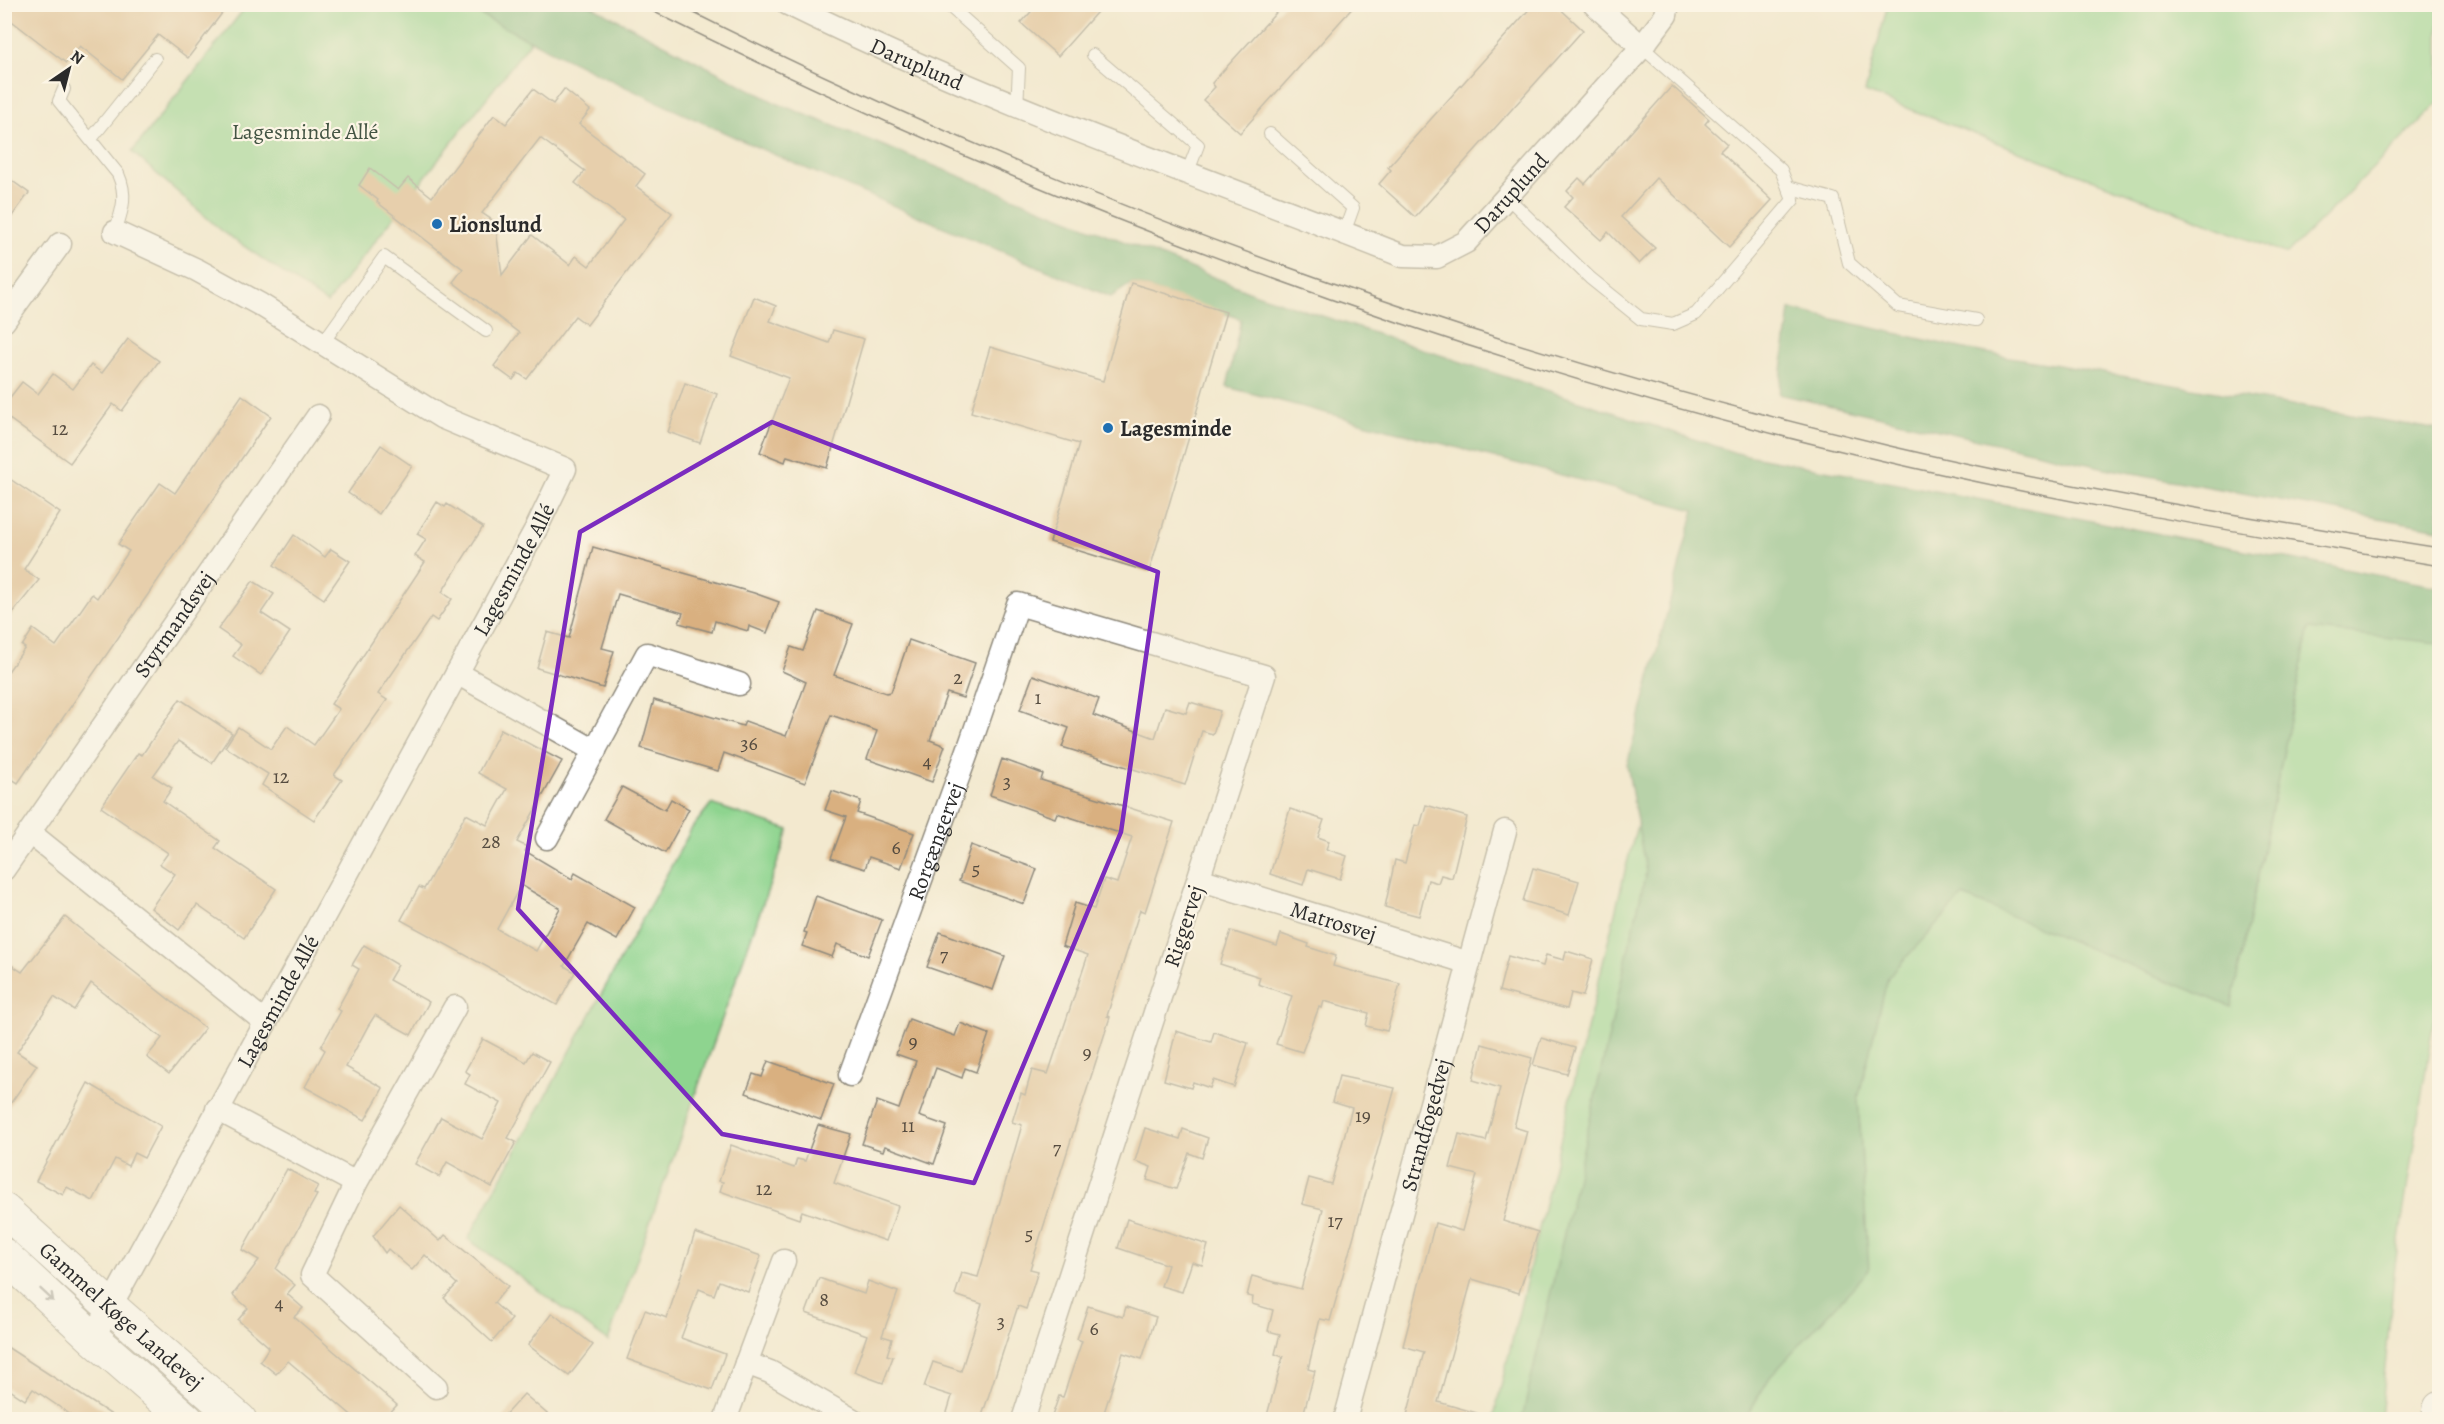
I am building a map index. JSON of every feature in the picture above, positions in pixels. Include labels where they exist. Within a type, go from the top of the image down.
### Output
[{"type":"main road","name":"Gammel Køge Landevej","points":[[4,1209],[110,1306],[240,1419]]},
{"type":"main road","name":"Gammel Køge Landevej","points":[[4,1255],[93,1338],[188,1419]]},
{"type":"main road","points":[[2438,1419],[2439,1408]]},
{"type":"street","name":"Daruplund","points":[[788,4],[819,12],[1017,108],[1403,256],[1437,257],[1466,242],[1642,47],[1666,15],[1668,4]]},
{"type":"street","points":[[1594,4],[1642,47]]},
{"type":"street","name":"Lagesminde Allé","points":[[93,1338],[537,527],[565,469],[441,417],[261,305],[197,270],[115,232]]},
{"type":"street","points":[[4,321],[60,244]]},
{"type":"street","name":"Styrmandsvej","points":[[4,869],[318,416]]},
{"type":"street","name":"Riggervej","points":[[1018,604],[1264,676],[1023,1419]]},
{"type":"street","name":"Rorgængervej","points":[[850,1075],[971,742],[1018,604]]},
{"type":"street","points":[[548,838],[647,654],[739,684]]},
{"type":"street","points":[[457,673],[596,751]]},
{"type":"street","name":"Strandfogedvej","points":[[1345,1419],[1505,831]]},
{"type":"street","points":[[30,833],[265,1022]]},
{"type":"street","name":"Matrosvej","points":[[1199,879],[1469,963]]},
{"type":"street","points":[[436,1387],[312,1275],[356,1184],[455,1006]]},
{"type":"street","points":[[217,1109],[356,1184]]},
{"type":"street","points":[[725,1419],[784,1262]]},
{"type":"street","points":[[746,1363],[770,1372],[853,1419]]},
{"type":"lane","points":[[947,4],[1019,68],[1017,108]]},
{"type":"lane","points":[[1507,197],[1590,278],[1641,319],[1673,324],[1696,314],[1792,200],[1781,170],[1642,47]]},
{"type":"lane","points":[[1093,55],[1198,145],[1187,174]]},
{"type":"lane","points":[[91,139],[156,59]]},
{"type":"lane","points":[[64,89],[59,100],[91,139],[123,184],[125,200],[115,232]]},
{"type":"lane","points":[[1270,134],[1353,208],[1344,233]]},
{"type":"lane","points":[[1788,187],[1833,199],[1849,263],[1898,306],[1976,320]]},
{"type":"lane","points":[[322,344],[384,257],[486,331]]},
{"type":"highlighted area","points":[[772,422],[1158,572],[1121,832],[974,1183],[722,1134],[518,909],[580,532]]},
{"type":"green space","points":[[1888,4],[2439,5],[2439,102],[2287,254],[1865,92]]},
{"type":"green space","name":"Lagesminde Allé","points":[[247,5],[462,5],[531,41],[327,303],[222,231],[132,152]]},
{"type":"green space","points":[[462,5],[590,5],[776,103],[1256,294],[1736,453],[2439,587],[2439,643],[2309,629],[2231,1007],[1963,896],[1888,977],[1858,1099],[1869,1270],[1770,1377],[1745,1419],[1522,1419],[1646,872],[1627,765],[1694,510],[1227,387],[1241,319],[1132,283],[1111,297],[865,194],[702,122],[541,46]]},
{"type":"green space","points":[[1790,309],[1969,350],[2439,430],[2439,529],[2105,468],[1779,394]]},
{"type":"green space","points":[[1736,453],[2439,616],[2439,986],[2395,1265],[2380,1419],[1493,1420],[1626,867]]},
{"type":"green space","points":[[711,804],[789,830],[608,1341],[468,1239],[692,828]]},
{"type":"building","points":[[4,4],[229,4],[188,58],[158,35],[122,79],[80,46],[66,63],[4,15]]},
{"type":"building","points":[[1038,4],[1104,4],[1058,56],[1021,23]]},
{"type":"building","points":[[1284,4],[1356,4],[1240,133],[1203,100],[1215,87],[1212,83]]},
{"type":"building","points":[[1534,4],[1555,4],[1583,30],[1415,217],[1379,184],[1391,170],[1388,167]]},
{"type":"building","points":[[1672,86],[1709,119],[1705,124],[1727,144],[1720,151],[1772,200],[1729,247],[1656,178],[1621,217],[1655,248],[1639,264],[1608,232],[1601,240],[1564,207],[1573,197],[1567,191],[1579,178],[1585,184]]},
{"type":"building","name":"Lionslund","points":[[533,89],[553,104],[564,89],[590,110],[579,124],[645,174],[636,186],[672,213],[587,325],[575,316],[527,379],[518,373],[513,380],[494,366],[519,333],[453,282],[463,269],[377,202],[378,200],[359,185],[370,168],[398,190],[408,178],[432,197],[494,115],[506,124]],"holes":[[[540,138],[585,171],[575,183],[624,220],[589,266],[576,256],[570,265],[532,235],[502,275],[495,222],[482,213]]]},
{"type":"building","points":[[4,175],[29,193],[4,227]]},
{"type":"building","name":"Lagesminde","points":[[1131,283],[1226,312],[1149,572],[1050,542],[1079,444],[971,412],[990,347],[1103,381]]},
{"type":"building","points":[[754,297],[776,306],[770,321],[829,343],[833,330],[864,339],[827,468],[787,456],[785,462],[760,452],[789,378],[731,356]]},
{"type":"building","points":[[128,339],[159,361],[122,411],[113,404],[70,463],[4,415],[4,405],[22,382],[38,394],[53,374],[73,389],[91,365],[102,373]]},
{"type":"building","points":[[685,383],[717,394],[700,443],[668,432]]},
{"type":"building","points":[[242,395],[271,416],[18,783],[4,774],[4,677],[25,648],[22,646],[33,629],[56,646],[92,594],[97,598],[129,551],[118,544],[160,483],[175,493]]},
{"type":"building","points":[[381,445],[412,466],[379,514],[348,493]]},
{"type":"building","points":[[4,475],[60,513],[24,569],[39,580],[4,624]]},
{"type":"building","points":[[437,502],[445,507],[447,504],[483,527],[442,592],[452,599],[437,621],[431,617],[378,694],[387,700],[334,775],[342,780],[314,820],[262,785],[268,774],[225,747],[238,727],[271,749],[287,726],[314,745],[339,709],[331,704],[425,562],[415,556],[426,539],[417,534]]},
{"type":"building","points":[[294,535],[325,557],[331,549],[350,561],[324,599],[274,565]]},
{"type":"building","points":[[593,547],[779,602],[767,633],[749,626],[748,631],[715,621],[712,632],[679,623],[683,613],[618,594],[602,648],[614,651],[603,688],[537,668],[547,632],[569,638]]},
{"type":"building","points":[[253,581],[274,594],[261,613],[290,632],[261,675],[233,656],[241,645],[218,629]]},
{"type":"building","points":[[818,611],[853,624],[834,675],[886,693],[891,692],[909,640],[975,663],[963,698],[947,693],[930,740],[945,746],[932,782],[867,759],[877,731],[831,715],[805,783],[724,753],[718,771],[641,748],[654,700],[743,726],[745,721],[786,736],[806,682],[782,671],[791,647],[803,651]]},
{"type":"building","points":[[1033,675],[1099,699],[1093,715],[1155,738],[1165,707],[1186,713],[1190,702],[1220,711],[1213,734],[1202,731],[1185,785],[1062,747],[1069,728],[1020,710]]},
{"type":"building","points":[[180,699],[232,733],[212,763],[178,741],[153,776],[172,788],[163,801],[220,841],[215,848],[276,889],[244,938],[197,905],[179,930],[151,908],[175,874],[160,864],[168,853],[101,807],[138,753],[142,755]]},
{"type":"building","points":[[501,729],[562,761],[517,842],[527,847],[525,851],[572,879],[575,873],[635,907],[617,940],[588,924],[564,966],[575,972],[557,1005],[401,920],[419,887],[424,889],[466,814],[487,825],[507,789],[478,773]],"holes":[[[521,885],[560,908],[536,951],[497,929]]]},
{"type":"building","points":[[1002,759],[1043,774],[1041,780],[1174,822],[1145,912],[1140,910],[1107,1016],[1110,1017],[1030,1269],[1038,1271],[1026,1309],[1018,1306],[981,1419],[945,1419],[952,1396],[924,1387],[933,1362],[961,1371],[982,1304],[955,1295],[962,1273],[978,1277],[1022,1125],[1012,1122],[1021,1093],[1025,1095],[1032,1070],[1048,1074],[1088,955],[1062,946],[1075,903],[1094,909],[1104,879],[1117,883],[1132,837],[1057,813],[1055,818],[990,795]]},
{"type":"building","points":[[622,787],[665,810],[671,799],[689,809],[665,853],[604,819]]},
{"type":"building","points":[[832,791],[861,801],[857,813],[914,833],[901,868],[869,857],[865,869],[831,858],[846,817],[825,810]]},
{"type":"building","points":[[1426,805],[1467,817],[1452,878],[1441,875],[1438,883],[1428,880],[1419,916],[1385,907],[1395,860],[1405,863],[1415,825],[1420,826]]},
{"type":"building","points":[[1290,809],[1324,820],[1318,837],[1329,841],[1326,849],[1347,856],[1340,879],[1308,869],[1303,885],[1270,874]]},
{"type":"building","points":[[971,845],[1037,869],[1024,904],[959,881]]},
{"type":"building","points":[[1533,868],[1579,881],[1569,915],[1523,901]]},
{"type":"building","points":[[816,896],[882,920],[868,956],[837,944],[832,957],[802,946],[807,933],[804,932]]},
{"type":"building","points":[[65,917],[205,1028],[169,1074],[147,1057],[162,1038],[91,983],[74,1010],[54,997],[17,1052],[37,1065],[4,1113],[4,960],[22,972]]},
{"type":"building","points":[[1231,931],[1277,946],[1281,934],[1309,944],[1308,947],[1336,956],[1333,966],[1400,984],[1387,1031],[1366,1026],[1369,1013],[1324,1001],[1322,1008],[1319,1007],[1302,1052],[1276,1044],[1292,996],[1258,984],[1260,977],[1220,964]]},
{"type":"building","points":[[940,932],[1005,956],[993,990],[927,967]]},
{"type":"building","points":[[364,945],[398,965],[389,980],[429,1002],[411,1035],[375,1015],[368,1026],[346,1067],[383,1088],[365,1120],[305,1087],[325,1050],[321,1047],[341,1011],[337,1009],[359,969],[352,965]]},
{"type":"building","points":[[1566,951],[1593,959],[1583,996],[1571,993],[1567,1009],[1499,991],[1508,956],[1543,966],[1546,955],[1564,960]]},
{"type":"building","points":[[909,1019],[955,1036],[960,1023],[989,1034],[976,1072],[965,1068],[962,1078],[936,1068],[919,1116],[947,1126],[934,1164],[885,1146],[883,1151],[862,1144],[877,1101],[899,1109],[916,1061],[896,1054]]},
{"type":"building","points":[[1176,1031],[1211,1042],[1214,1032],[1248,1043],[1234,1087],[1213,1080],[1210,1088],[1193,1082],[1191,1088],[1164,1080]]},
{"type":"building","points":[[1541,1038],[1575,1048],[1567,1074],[1533,1065]]},
{"type":"building","points":[[483,1039],[526,1062],[532,1052],[550,1062],[508,1138],[516,1142],[492,1187],[447,1162],[439,1177],[415,1164],[441,1117],[482,1139],[501,1103],[465,1084],[470,1074],[465,1071]]},
{"type":"building","points":[[1482,1044],[1532,1058],[1514,1127],[1527,1131],[1503,1221],[1538,1232],[1519,1293],[1472,1279],[1438,1402],[1477,1413],[1476,1419],[1406,1419],[1424,1352],[1403,1346],[1435,1223],[1462,1231],[1477,1175],[1450,1168],[1459,1134],[1486,1141],[1500,1088],[1473,1080]]},
{"type":"building","points":[[768,1061],[834,1084],[821,1120],[746,1093],[753,1074],[762,1077]]},
{"type":"building","points":[[1339,1076],[1395,1088],[1330,1321],[1320,1319],[1308,1369],[1315,1371],[1302,1419],[1266,1419],[1283,1357],[1275,1354],[1280,1334],[1268,1331],[1273,1310],[1252,1304],[1253,1297],[1247,1296],[1252,1276],[1301,1289],[1323,1209],[1302,1204],[1309,1178],[1331,1184],[1352,1108],[1332,1102]]},
{"type":"building","points":[[88,1083],[161,1126],[144,1158],[134,1153],[128,1166],[115,1159],[93,1201],[67,1187],[63,1195],[36,1181]]},
{"type":"building","points":[[818,1125],[851,1134],[834,1183],[898,1206],[886,1241],[802,1211],[799,1219],[720,1191],[723,1182],[719,1181],[731,1145],[794,1168],[797,1159],[805,1161]]},
{"type":"building","points":[[1145,1128],[1180,1139],[1183,1129],[1208,1138],[1202,1158],[1189,1153],[1176,1189],[1147,1180],[1151,1167],[1135,1161]]},
{"type":"building","points":[[287,1169],[318,1186],[314,1194],[317,1195],[276,1269],[295,1285],[287,1294],[303,1308],[294,1317],[397,1405],[384,1419],[356,1419],[288,1361],[276,1374],[260,1361],[269,1347],[238,1320],[248,1308],[233,1295],[259,1260],[242,1250]]},
{"type":"building","points":[[399,1205],[440,1241],[445,1235],[508,1286],[494,1303],[512,1319],[492,1342],[444,1298],[457,1284],[425,1255],[412,1270],[388,1249],[385,1253],[373,1236]]},
{"type":"building","points":[[1127,1219],[1208,1245],[1202,1265],[1192,1262],[1182,1292],[1161,1286],[1168,1265],[1118,1248]]},
{"type":"building","points":[[695,1233],[761,1256],[748,1292],[719,1281],[714,1295],[699,1289],[681,1338],[725,1354],[712,1390],[627,1359],[645,1310],[667,1318]]},
{"type":"building","points":[[819,1278],[864,1294],[868,1281],[898,1292],[882,1336],[892,1339],[887,1355],[893,1357],[883,1383],[854,1372],[867,1335],[806,1313]]},
{"type":"building","points":[[1088,1306],[1123,1317],[1126,1307],[1156,1317],[1142,1359],[1123,1353],[1102,1419],[1051,1419],[1059,1396],[1063,1397],[1082,1341],[1077,1339]]},
{"type":"building","points":[[552,1313],[593,1345],[569,1376],[528,1345]]},
{"type":"building","points":[[4,1345],[118,1419],[77,1419],[33,1389],[25,1400],[4,1386]]},
{"type":"building","points":[[524,1394],[553,1419],[501,1419]]},
{"type":"tram line","points":[[638,4],[780,73],[923,138],[1068,199],[1214,257],[1362,310],[1511,359],[1661,404],[1891,463],[2125,511],[2440,566]]},
{"type":"tram line","points":[[676,4],[822,75],[969,141],[1119,203],[1270,261],[1423,314],[1577,362],[1733,406],[1958,462],[2164,502],[2440,548]]},
{"type":"place","name":"Lionslund","points":[[437,224]]},
{"type":"place","name":"Lagesminde","points":[[1108,428]]}]
